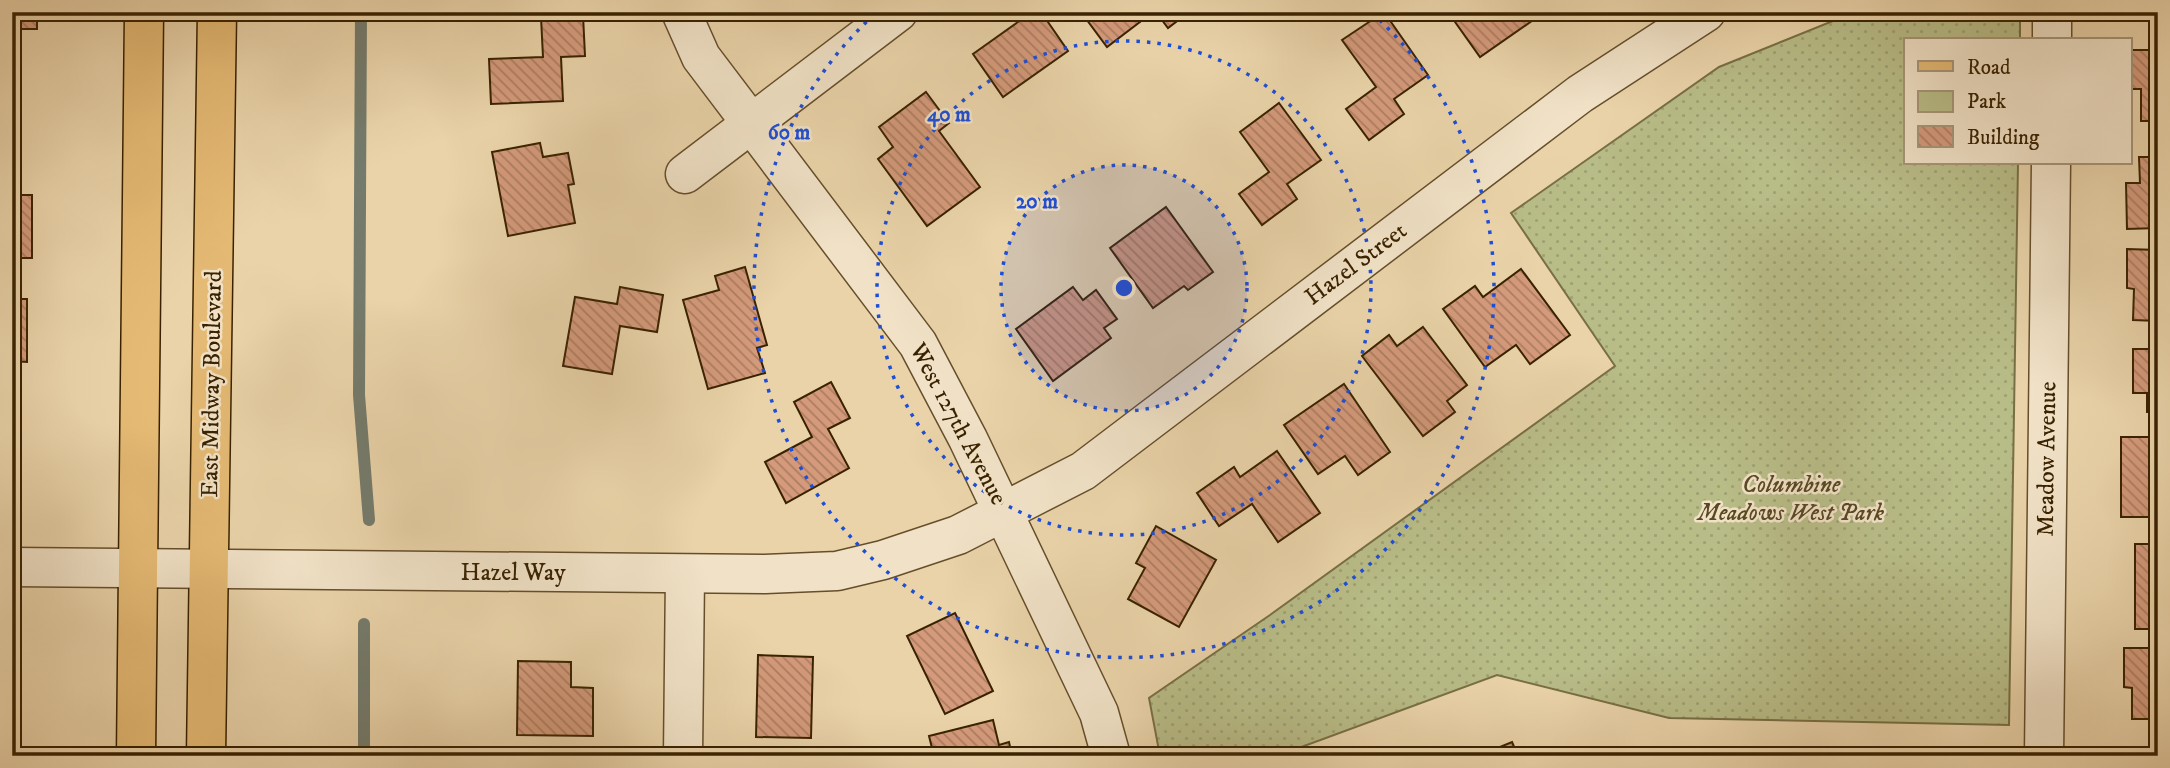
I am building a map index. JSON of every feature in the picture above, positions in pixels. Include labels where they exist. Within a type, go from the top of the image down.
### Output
[{"type":"main road","points":[[136,756],[144,12]]},
{"type":"main road","name":"East Midway Boulevard","points":[[206,756],[217,12]]},
{"type":"street","name":"West 127th Avenue","points":[[681,12],[701,57],[918,344],[1003,512],[1098,713],[1111,756]]},
{"type":"street","points":[[685,174],[898,12]]},
{"type":"street","name":"Hazel Street","points":[[1003,512],[1083,471],[1580,94],[1706,12]]},
{"type":"street","points":[[2052,12],[2052,38]]},
{"type":"street","name":"Meadow Avenue","points":[[2044,756],[2051,164]]},
{"type":"street","name":"Hazel Way","points":[[12,567],[685,574],[837,571],[958,535],[1003,512]]},
{"type":"street","points":[[682,756],[685,574]]},
{"type":"green space","name":"Columbine Meadows West Park","points":[[1855,12],[2009,12],[2020,21],[2020,38],[1904,38],[1904,164],[2018,164],[2009,725],[1669,718],[1497,675],[1277,756],[1160,756],[1149,698],[1270,615],[1615,366],[1511,213],[1719,67]]},
{"type":"building","points":[[12,12],[37,12],[37,29],[12,29]]},
{"type":"building","points":[[1032,12],[1041,12],[1068,51],[1003,97],[973,54]]},
{"type":"building","points":[[1081,12],[1153,12],[1107,47]]},
{"type":"building","points":[[1156,12],[1189,12],[1168,28]]},
{"type":"building","points":[[1384,12],[1428,75],[1394,99],[1404,114],[1369,140],[1346,109],[1376,87],[1342,40]]},
{"type":"building","points":[[1448,12],[1537,12],[1539,16],[1480,57]]},
{"type":"building","points":[[583,15],[585,56],[561,57],[563,101],[491,104],[489,59],[543,57],[541,17]]},
{"type":"building","points":[[2132,50],[2158,50],[2158,121],[2141,121],[2141,89],[2132,89]]},
{"type":"building","points":[[926,92],[949,123],[939,131],[980,187],[927,226],[878,159],[893,147],[879,127]]},
{"type":"building","points":[[1279,103],[1321,160],[1287,184],[1297,199],[1262,225],[1239,194],[1269,172],[1240,132]]},
{"type":"building","points":[[540,143],[543,157],[568,153],[574,184],[568,185],[575,223],[508,236],[492,152]]},
{"type":"building","points":[[2139,157],[2158,157],[2158,228],[2127,229],[2126,183],[2140,183]]},
{"type":"building","points":[[12,195],[32,195],[32,258],[12,258]]},
{"type":"building","points":[[1166,207],[1213,272],[1188,290],[1184,286],[1153,308],[1110,248]]},
{"type":"building","points":[[2127,249],[2158,250],[2158,321],[2133,320],[2134,289],[2127,288]]},
{"type":"building","points":[[745,267],[767,345],[757,348],[765,373],[708,389],[683,300],[719,290],[715,276]]},
{"type":"building","points":[[1521,269],[1570,335],[1530,364],[1516,345],[1485,367],[1443,309],[1475,286],[1483,297]]},
{"type":"building","points":[[620,287],[663,295],[657,332],[620,326],[612,374],[563,366],[575,297],[617,304]]},
{"type":"building","points":[[1073,287],[1083,300],[1096,290],[1117,319],[1104,328],[1111,338],[1053,381],[1016,329]]},
{"type":"building","points":[[12,299],[27,299],[27,362],[12,361]]},
{"type":"building","points":[[1423,327],[1467,385],[1447,401],[1455,412],[1423,436],[1362,356],[1389,335],[1397,346]]},
{"type":"building","points":[[2133,349],[2158,349],[2158,412],[2147,412],[2147,393],[2133,393]]},
{"type":"building","points":[[831,382],[850,418],[828,429],[849,468],[786,503],[765,462],[812,437],[794,402]]},
{"type":"building","points":[[1344,384],[1390,452],[1358,475],[1345,456],[1318,474],[1284,425]]},
{"type":"building","points":[[2121,437],[2158,437],[2158,517],[2121,517]]},
{"type":"building","points":[[1277,451],[1320,513],[1278,542],[1252,504],[1219,526],[1197,493],[1234,467],[1240,477]]},
{"type":"building","points":[[1156,526],[1216,560],[1179,627],[1128,599],[1145,568],[1136,563]]},
{"type":"building","points":[[2135,544],[2158,544],[2158,629],[2135,629]]},
{"type":"building","points":[[955,613],[993,691],[945,714],[907,636]]},
{"type":"building","points":[[2124,648],[2158,648],[2158,719],[2132,719],[2132,688],[2124,687]]},
{"type":"building","points":[[758,655],[813,657],[811,738],[756,737]]},
{"type":"building","points":[[518,661],[571,662],[571,687],[593,688],[593,736],[517,735]]},
{"type":"building","points":[[993,720],[999,745],[1009,742],[1012,756],[934,756],[929,736]]},
{"type":"building","points":[[1512,742],[1518,756],[1478,756]]},
{"type":"building","points":[[2121,750],[2153,750],[2153,756],[2121,756]]},
{"type":"waterway","points":[[361,12],[359,395],[369,520]]},
{"type":"waterway","points":[[364,624],[364,756]]}]
